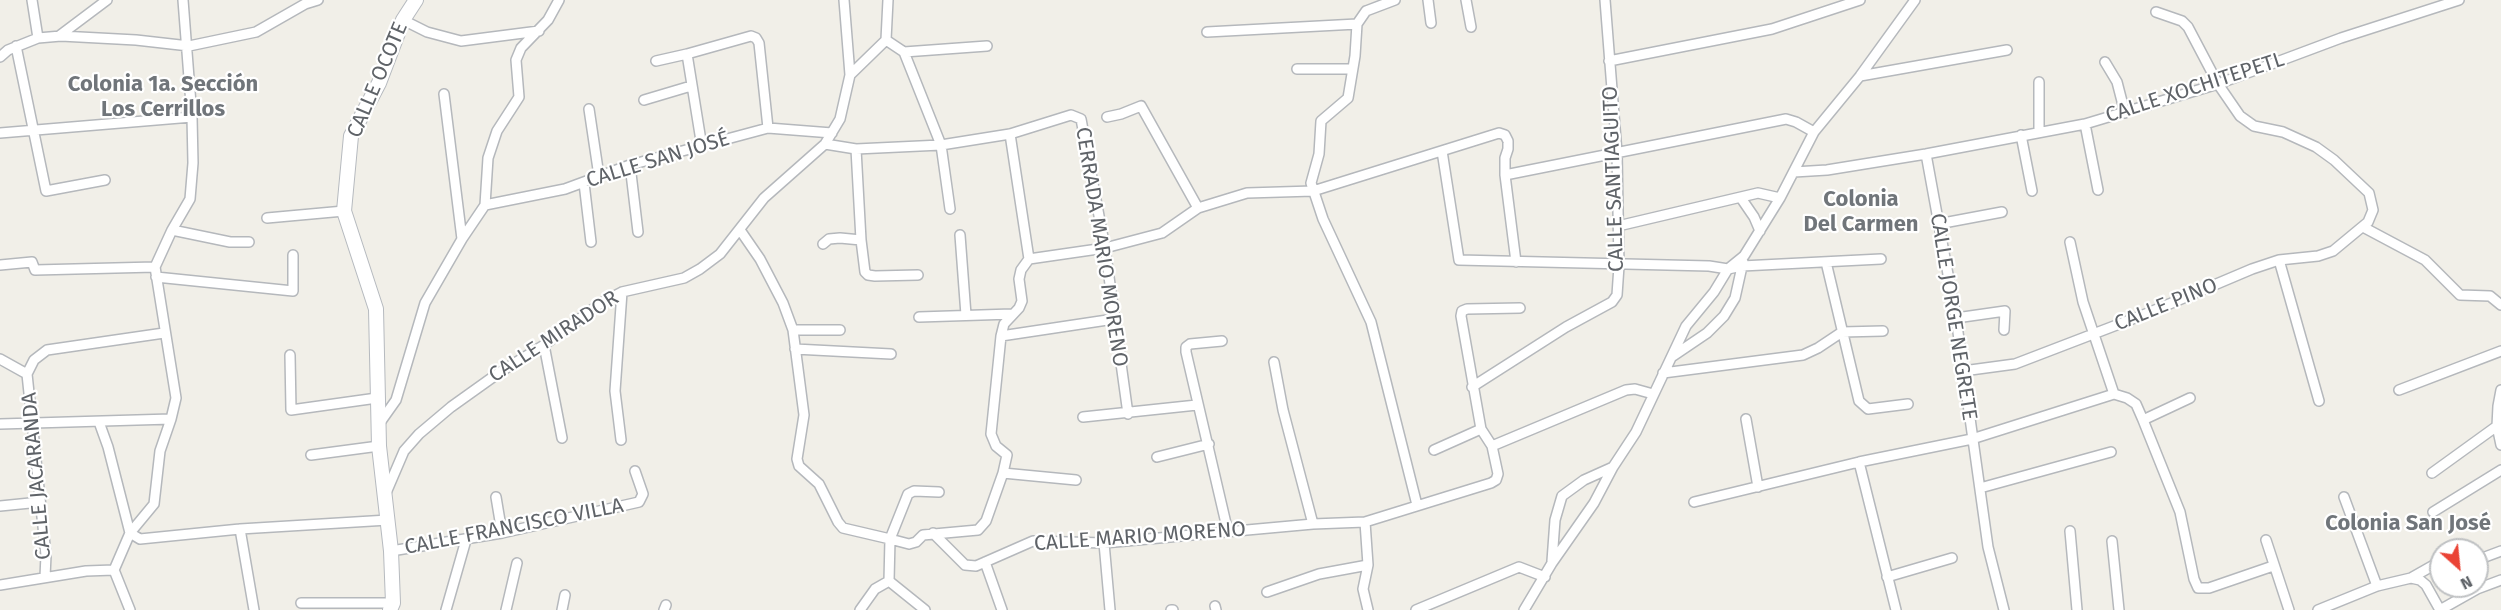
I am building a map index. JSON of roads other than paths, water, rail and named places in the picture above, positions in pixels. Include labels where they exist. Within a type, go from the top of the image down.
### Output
[{"type":"street","points":[[32,0],[38,38]]},
{"type":"street","points":[[59,36],[107,0]]},
{"type":"street","points":[[130,610],[114,570],[130,533],[154,504],[160,451],[176,398],[155,272],[172,230],[190,199],[194,163],[189,46],[183,0]]},
{"type":"street","points":[[105,180],[46,191],[33,130],[5,51],[38,38],[59,36],[136,40],[189,46],[256,32],[305,2],[318,0]]},
{"type":"street","name":"CALLE OCOTE","points":[[392,607],[391,551],[379,446],[376,309],[344,211],[351,136],[379,83],[403,20],[416,0]]},
{"type":"street","points":[[378,424],[396,400],[425,303],[462,239],[485,206],[488,158],[497,132],[519,97],[516,60],[521,48],[548,20],[559,0]]},
{"type":"street","name":"CALLE MIRADOR","points":[[384,498],[404,451],[419,434],[500,372],[544,345],[601,303],[622,292],[684,279],[720,254],[764,198],[825,144],[843,108],[850,75],[844,0]]},
{"type":"street","points":[[850,75],[886,40],[888,0]]},
{"type":"street","points":[[1365,0],[1366,11]]},
{"type":"street","points":[[1395,0],[1366,11],[1357,24],[1355,56],[1348,98],[1321,122],[1319,154],[1311,183],[1323,219],[1371,322],[1417,505]]},
{"type":"street","points":[[1428,0],[1431,23]]},
{"type":"street","points":[[1466,0],[1471,27]]},
{"type":"street","name":"CALLE SANTIAGUITO","points":[[1472,387],[1566,327],[1612,302],[1617,295],[1619,266],[1617,153],[1605,0]]},
{"type":"street","points":[[1609,61],[1772,29],[1860,0]]},
{"type":"street","points":[[1673,356],[1707,333],[1724,316],[1734,298],[1743,261],[1780,198],[1814,132],[1860,76],[1915,0]]},
{"type":"street","name":"CALLE XOCHITEPETL","points":[[1926,154],[2085,124],[2125,113],[2218,84],[2341,38],[2459,0]]},
{"type":"street","points":[[2156,12],[2182,21],[2188,27],[2218,84],[2240,116],[2254,126],[2283,132],[2316,147],[2334,160],[2369,193],[2373,210],[2363,227],[2425,260],[2460,295],[2490,296],[2501,305]]},
{"type":"street","points":[[403,20],[427,32],[461,41],[538,31]]},
{"type":"street","points":[[1207,32],[1357,24]]},
{"type":"street","points":[[656,61],[751,36],[756,38],[759,43],[768,128]]},
{"type":"street","points":[[886,40],[904,52],[941,145],[950,209]]},
{"type":"street","points":[[904,52],[987,46]]},
{"type":"street","points":[[1860,76],[2007,50]]},
{"type":"street","points":[[687,54],[702,147]]},
{"type":"street","points":[[2105,62],[2117,82],[2125,113]]},
{"type":"street","points":[[1297,69],[1352,69]]},
{"type":"street","points":[[2039,82],[2039,131]]},
{"type":"street","points":[[644,100],[691,86]]},
{"type":"street","points":[[444,94],[462,239]]},
{"type":"street","points":[[1107,117],[1141,106],[1198,208]]},
{"type":"street","points":[[589,110],[599,176]]},
{"type":"street","name":"CERRADA MARIO MORENO","points":[[1010,134],[1064,117],[1077,116],[1082,119],[1105,248],[1128,414]]},
{"type":"street","points":[[0,133],[192,117]]},
{"type":"street","points":[[1506,176],[1786,119],[1814,132]]},
{"type":"street","points":[[2085,124],[2098,190]]},
{"type":"street","name":"CALLE SAN JOSÉ","points":[[485,206],[565,189],[630,165],[768,128],[832,133]]},
{"type":"street","points":[[1029,259],[1105,248],[1162,233],[1198,208],[1247,193],[1312,191],[1498,133],[1504,135],[1508,149],[1505,158],[1506,176],[1515,261]]},
{"type":"street","points":[[740,230],[760,259],[783,303],[793,330],[804,415],[797,459],[799,466],[819,484],[843,528],[909,544],[916,542],[923,535],[978,530],[986,520],[1004,473],[1007,455],[996,446],[991,434],[1001,336],[1004,324],[1019,308],[1022,301],[1019,279],[1021,270],[1029,259],[1010,134],[941,145],[856,149],[825,144]]},
{"type":"street","points":[[2021,135],[2032,191]]},
{"type":"street","points":[[856,149],[865,272],[868,276],[918,275]]},
{"type":"street","points":[[1442,151],[1459,260],[1619,266],[1709,266],[1728,269]]},
{"type":"street","points":[[1794,172],[1827,170],[1926,154]]},
{"type":"street","name":"CALLE JORGE NEGRETE","points":[[1926,154],[1956,318],[1989,547],[2004,610]]},
{"type":"street","points":[[630,165],[638,232]]},
{"type":"street","points":[[584,183],[591,242]]},
{"type":"street","points":[[1618,226],[1758,193],[1780,198]]},
{"type":"street","points":[[1741,198],[1760,231]]},
{"type":"street","points":[[267,218],[344,211]]},
{"type":"street","points":[[1938,224],[2002,212]]},
{"type":"street","name":"CALLE PINO","points":[[1963,371],[2015,364],[2279,260],[2318,256],[2333,251],[2363,227]]},
{"type":"street","points":[[172,230],[230,242],[249,242]]},
{"type":"street","points":[[960,236],[966,315]]},
{"type":"street","points":[[822,244],[829,239],[861,240]]},
{"type":"street","points":[[2070,242],[2083,302],[2114,394]]},
{"type":"street","points":[[0,264],[32,262],[35,270],[155,272],[293,291],[293,255]]},
{"type":"street","points":[[1524,610],[1552,563],[1594,503],[1613,467],[1636,432],[1686,326],[1714,292],[1728,269],[1743,261],[1826,262],[1881,259]]},
{"type":"street","points":[[2279,260],[2319,401]]},
{"type":"street","points":[[1826,262],[1859,401],[1868,409],[1908,404]]},
{"type":"street","points":[[621,440],[615,391],[622,292]]},
{"type":"street","points":[[1520,308],[1473,308],[1462,312],[1461,321],[1481,429],[1492,446],[1626,390],[1635,389],[1653,393]]},
{"type":"street","points":[[1956,318],[2005,311],[2004,330]]},
{"type":"street","points":[[919,316],[1012,314]]},
{"type":"street","points":[[1001,336],[1114,319]]},
{"type":"street","points":[[793,330],[840,330]]},
{"type":"street","points":[[1663,373],[1803,355],[1842,333],[1883,331]]},
{"type":"street","points":[[0,358],[27,374],[34,360],[47,351],[164,333]]},
{"type":"street","points":[[1222,341],[1190,344],[1186,347],[1197,405],[1209,444],[1228,532]]},
{"type":"street","points":[[544,345],[562,438]]},
{"type":"street","points":[[795,349],[891,354]]},
{"type":"street","points":[[2399,390],[2501,351]]},
{"type":"street","points":[[290,355],[291,410],[377,398]]},
{"type":"street","points":[[1274,362],[1283,410],[1313,524]]},
{"type":"street","name":"CALLE JACARANDA","points":[[27,374],[46,555],[45,578]]},
{"type":"street","points":[[2501,390],[2497,426],[2501,445]]},
{"type":"street","points":[[1694,502],[1859,462],[1972,440],[2114,394],[2136,404],[2143,420],[2180,512],[2194,579],[2198,588],[2209,588],[2274,566]]},
{"type":"street","points":[[2143,420],[2190,398]]},
{"type":"street","points":[[1083,417],[1197,405]]},
{"type":"street","points":[[1746,419],[1758,487]]},
{"type":"street","points":[[0,423],[171,420]]},
{"type":"street","points":[[99,422],[108,447],[130,533],[140,539],[240,529],[388,520]]},
{"type":"street","points":[[2432,473],[2497,426]]},
{"type":"street","points":[[1434,450],[1481,429]]},
{"type":"street","points":[[1157,457],[1209,444]]},
{"type":"street","points":[[311,455],[379,446]]},
{"type":"street","name":"CALLE MARIO MORENO","points":[[933,533],[964,565],[976,566],[1033,541],[1104,543],[1313,524],[1365,522],[1496,480],[1498,474],[1492,446]]},
{"type":"street","points":[[1980,488],[2111,452]]},
{"type":"street","points":[[1859,462],[1896,610]]},
{"type":"street","points":[[1552,563],[1555,520],[1562,496],[1584,480],[1613,467]]},
{"type":"street","name":"CALLE FRANCISCO VILLA","points":[[391,551],[502,533],[639,502],[643,494],[635,471]]},
{"type":"street","points":[[2433,512],[2501,471]]},
{"type":"street","points":[[1004,473],[1076,480]]},
{"type":"street","points":[[889,581],[891,539],[908,494],[914,490],[939,492]]},
{"type":"street","points":[[496,496],[502,533]]},
{"type":"street","points":[[2344,497],[2376,586]]},
{"type":"street","points":[[0,506],[40,502]]},
{"type":"street","points":[[1365,522],[1368,565],[1363,589],[1368,610]]},
{"type":"street","points":[[240,529],[254,610]]},
{"type":"street","points":[[2070,531],[2077,610]]},
{"type":"street","points":[[446,610],[466,540]]},
{"type":"street","points":[[2266,540],[2289,610]]},
{"type":"street","points":[[2112,541],[2119,610]]},
{"type":"street","points":[[1104,543],[1110,610]]},
{"type":"street","points":[[1887,577],[1952,558]]},
{"type":"street","points":[[985,562],[1002,610]]},
{"type":"street","points":[[506,610],[517,563]]},
{"type":"street","points":[[1267,592],[1319,574],[1368,565]]},
{"type":"street","points":[[1416,609],[1519,567],[1545,577]]},
{"type":"street","points":[[2318,610],[2376,586],[2411,578],[2429,568]]},
{"type":"street","points":[[0,585],[86,571],[114,570]]},
{"type":"street","points":[[2411,578],[2420,580],[2426,585],[2440,610],[2477,589],[2501,580]]},
{"type":"street","points":[[860,610],[875,589],[889,581]]},
{"type":"street","points":[[889,581],[925,610]]},
{"type":"street","points":[[562,610],[565,596]]},
{"type":"street","points":[[2348,599],[2354,610]]},
{"type":"street","points":[[301,603],[392,607]]},
{"type":"district","name":"Colonia 1a. Sección Los Cerrillos","points":[[163,98]]},
{"type":"district","name":"Colonia Del Carmen","points":[[1861,212]]},
{"type":"district","name":"Colonia San José","points":[[2408,524]]}]
